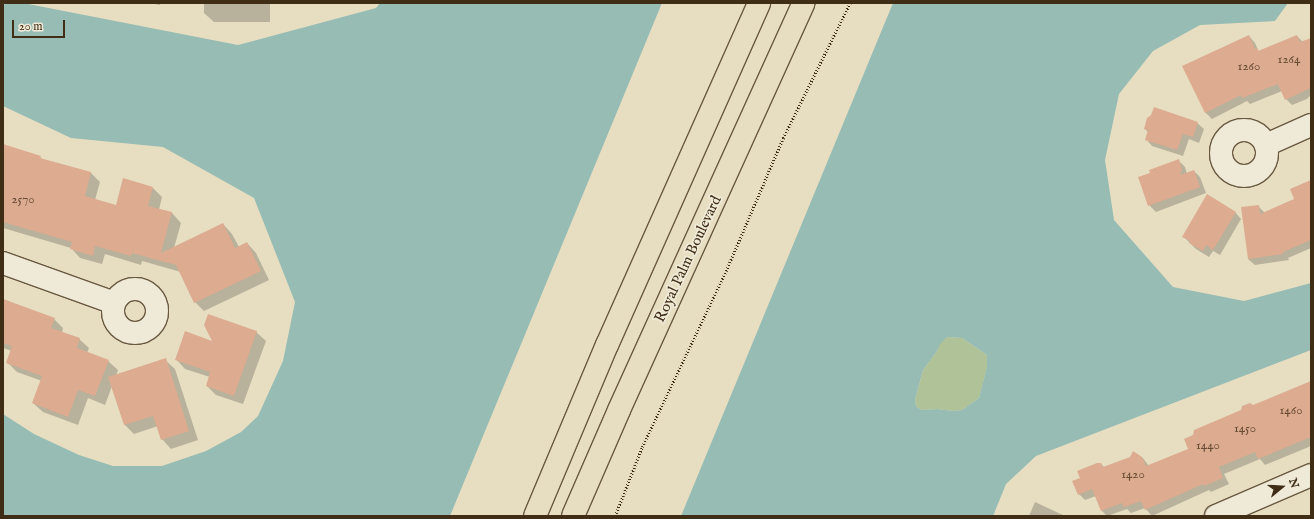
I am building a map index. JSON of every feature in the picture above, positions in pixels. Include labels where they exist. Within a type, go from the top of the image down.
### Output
[{"type":"main road","points":[[536,516],[607,345],[759,3]]},
{"type":"main road","name":"Royal Palm Boulevard","points":[[573,516],[619,410],[804,3]]},
{"type":"street","points":[[1266,145],[1311,125]]},
{"type":"street","points":[[3,263],[114,303]]},
{"type":"street","points":[[1216,516],[1311,475]]},
{"type":"path","points":[[615,516],[642,447],[726,271],[783,138],[850,3]]},
{"type":"green space","points":[[947,337],[962,338],[987,355],[987,368],[979,398],[962,410],[921,410],[916,406],[915,400],[923,370],[937,351],[939,344]]},
{"type":"water","points":[[6,3],[23,3],[238,45],[376,8],[380,3],[662,3],[450,516],[3,516],[3,414],[34,434],[79,455],[113,466],[162,466],[206,451],[241,432],[258,416],[283,361],[295,302],[254,198],[163,147],[71,138],[3,106],[3,6]]},
{"type":"water","points":[[893,3],[1288,3],[1275,21],[1200,25],[1153,51],[1119,94],[1105,160],[1114,220],[1173,287],[1244,301],[1311,283],[1311,350],[1036,456],[1006,484],[993,516],[681,516]],"holes":[[[947,337],[962,338],[987,355],[987,367],[979,398],[962,410],[921,410],[916,406],[915,400],[923,370],[937,351],[940,344]]]},
{"type":"building","points":[[1249,35],[1255,49],[1257,48],[1258,51],[1297,35],[1300,42],[1311,38],[1311,88],[1285,100],[1278,84],[1242,98],[1241,95],[1205,113],[1182,66]]},
{"type":"building","points":[[1154,107],[1198,122],[1193,137],[1183,134],[1177,150],[1145,140],[1148,130],[1144,129],[1147,118],[1151,115]]},
{"type":"building","points":[[3,144],[41,156],[40,158],[91,172],[85,196],[116,205],[123,178],[153,187],[148,206],[172,212],[161,253],[223,223],[235,248],[247,242],[261,271],[194,303],[176,265],[132,253],[131,256],[95,246],[93,256],[70,249],[72,242],[3,222]]},
{"type":"building","points":[[1179,159],[1182,169],[1180,175],[1194,170],[1200,187],[1148,206],[1138,177],[1150,173],[1149,170]]},
{"type":"building","points":[[1311,180],[1311,240],[1283,252],[1283,254],[1248,259],[1241,207],[1259,205],[1260,214],[1294,199],[1290,189]]},
{"type":"building","points":[[1207,194],[1236,212],[1213,250],[1206,245],[1203,251],[1182,237]]},
{"type":"building","points":[[3,299],[55,318],[51,328],[80,338],[77,348],[109,360],[95,396],[78,390],[68,417],[32,403],[42,376],[6,363],[12,346],[3,343]]},
{"type":"building","points":[[208,314],[257,331],[234,396],[206,386],[210,372],[175,360],[185,331],[212,341],[204,325]]},
{"type":"building","points":[[166,358],[189,431],[161,440],[153,416],[124,425],[108,377]]},
{"type":"building","points":[[1311,381],[1311,437],[1258,459],[1255,452],[1219,467],[1223,478],[1204,486],[1203,484],[1145,510],[1141,501],[1124,507],[1122,503],[1101,511],[1092,489],[1078,495],[1072,481],[1080,478],[1077,471],[1097,463],[1101,463],[1103,467],[1130,457],[1133,451],[1142,457],[1146,466],[1188,449],[1184,439],[1193,435],[1194,430],[1241,410],[1242,406],[1250,403],[1253,405]]}]
